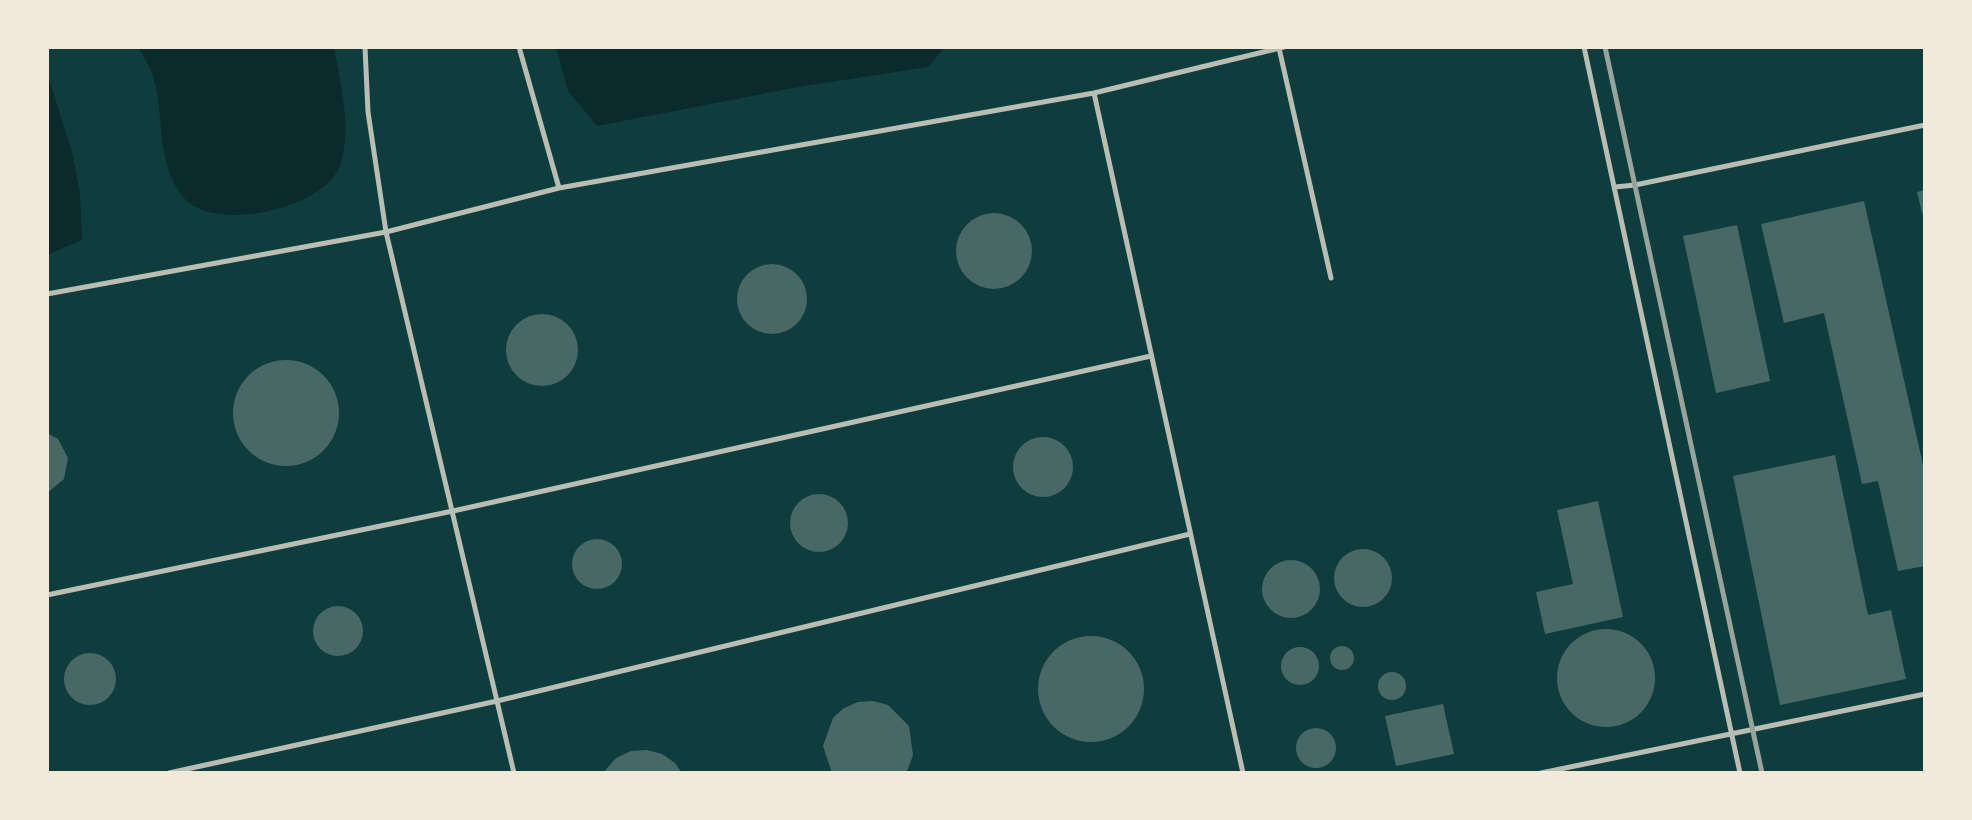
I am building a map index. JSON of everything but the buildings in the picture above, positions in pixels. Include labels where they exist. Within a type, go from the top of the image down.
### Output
[{"type":"lane","points":[[365,47],[368,112],[386,232],[514,773]]},
{"type":"lane","points":[[519,47],[559,188]]},
{"type":"lane","points":[[1584,47],[1740,773]]},
{"type":"lane","points":[[47,294],[386,232],[559,188],[1094,93],[1281,48],[1331,278]]},
{"type":"lane","points":[[1094,93],[1243,773]]},
{"type":"lane","points":[[1615,187],[1925,125]]},
{"type":"lane","points":[[47,595],[453,511],[1152,356]]},
{"type":"lane","points":[[169,773],[497,701],[1190,534]]},
{"type":"lane","points":[[1541,773],[1925,694]]},
{"type":"water","points":[[138,47],[334,47],[344,105],[345,134],[341,163],[332,179],[315,193],[269,211],[244,215],[220,214],[199,209],[184,198],[169,170],[157,91],[153,76]]},
{"type":"water","points":[[556,47],[945,47],[928,67],[798,87],[597,126],[568,91]]},
{"type":"water","points":[[47,73],[72,152],[80,193],[82,240],[47,255]]},
{"type":"railway","points":[[1605,47],[1762,773]]}]
